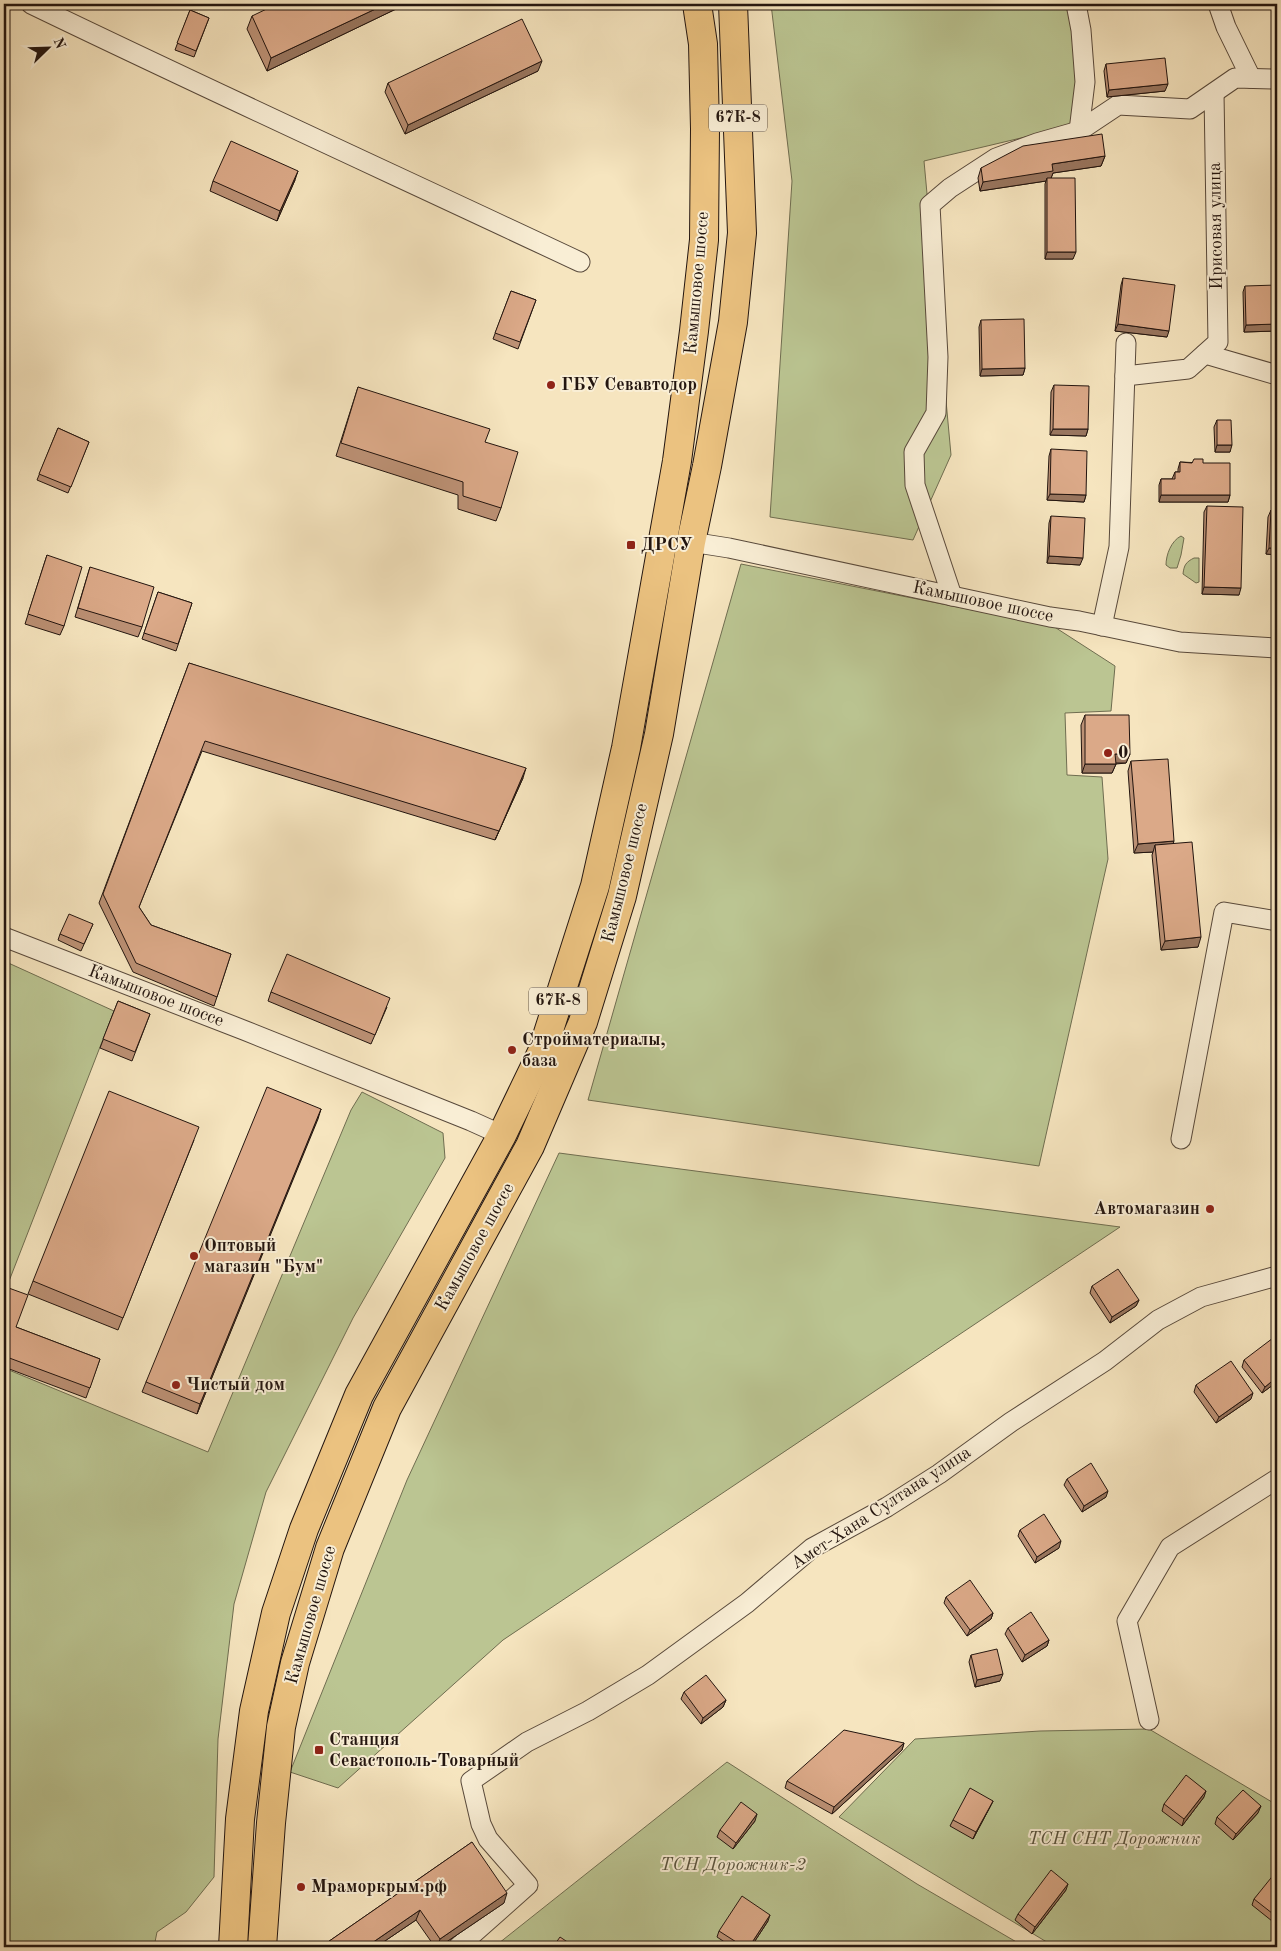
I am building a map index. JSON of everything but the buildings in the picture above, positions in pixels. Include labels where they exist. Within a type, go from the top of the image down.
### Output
[{"type":"main road","points":[[685,4],[692,24],[703,44]]},
{"type":"main road","name":"Камышовое шоссе","points":[[233,1947],[240,1819],[254,1711],[276,1613],[304,1530],[359,1395],[502,1136],[542,1052],[595,886],[626,748],[677,461],[704,240],[703,44],[697,4]]},
{"type":"main road","name":"Камышовое шоссе","points":[[262,1947],[271,1823],[281,1728],[295,1663],[330,1548],[387,1408],[530,1146],[584,1022],[622,896],[652,762],[733,322],[742,233],[733,4]]},
{"type":"street","points":[[31,4],[240,104],[580,262]]},
{"type":"street","points":[[1076,4],[1081,30],[1085,82],[1079,131]]},
{"type":"street","points":[[1218,4],[1226,27],[1251,78]]},
{"type":"street","points":[[952,596],[915,485],[914,452],[936,413],[938,356],[930,205],[950,188],[996,158],[1037,142],[1079,131],[1118,105],[1190,110],[1235,78],[1277,79]]},
{"type":"street","name":"Ирисовая улица","points":[[1124,376],[1188,369],[1218,342],[1214,93]]},
{"type":"street","points":[[1102,626],[1119,547],[1126,343]]},
{"type":"street","points":[[1205,354],[1277,375]]},
{"type":"street","name":"Камышовое шоссе","points":[[691,542],[729,548],[1050,617],[1180,642],[1277,648]]},
{"type":"street","points":[[1181,1139],[1224,912],[1277,921]]},
{"type":"street","name":"Камышовое шоссе","points":[[4,937],[246,1030],[470,1121],[502,1136]]},
{"type":"street","name":"Амет-Хана Султана улица","points":[[458,1947],[528,1885],[488,1839],[481,1824],[471,1781],[527,1742],[588,1712],[648,1675],[747,1603],[812,1548],[887,1507],[939,1474],[1011,1422],[1105,1362],[1158,1320],[1201,1297],[1277,1276]]},
{"type":"street","points":[[1149,1720],[1127,1621],[1170,1547],[1277,1479]]},
{"type":"green space","points":[[771,4],[1069,4],[1080,124],[924,161],[951,455],[913,540],[770,517],[792,181]]},
{"type":"green space","points":[[1181,536],[1184,538],[1177,568],[1170,568],[1166,565],[1168,553],[1174,541]]},
{"type":"green space","points":[[1194,558],[1199,558],[1199,582],[1196,583],[1183,574],[1186,564]]},
{"type":"green space","points":[[741,564],[1053,626],[1115,666],[1111,711],[1065,713],[1067,775],[1102,777],[1108,859],[1039,1166],[588,1100]]},
{"type":"green space","points":[[4,961],[114,1011],[4,1294]]},
{"type":"green space","points":[[362,1092],[443,1133],[445,1158],[353,1318],[266,1492],[234,1604],[218,1739],[214,1877],[186,1912],[157,1932],[154,1947],[4,1947],[4,1368],[208,1452],[351,1110]]},
{"type":"green space","points":[[559,1153],[1120,1227],[503,1640],[338,1788],[290,1772],[407,1480]]},
{"type":"green space","name":"ТСН СНТ Дорожник","points":[[1149,1729],[1277,1805],[1277,1947],[1055,1947],[839,1817],[915,1739],[1040,1731]]},
{"type":"green space","name":"ТСН Дорожник-2","points":[[727,1762],[917,1884],[1025,1947],[494,1947]]},
{"type":"place","name":"ГБУ Севавтодор","points":[[551,385]]},
{"type":"place","name":"ДРСУ","points":[[631,545]]},
{"type":"place","name":"0","points":[[1108,753]]},
{"type":"place","name":"Стройматериалы, база","points":[[512,1050]]},
{"type":"place","name":"Автомагазин","points":[[1210,1209]]},
{"type":"place","name":"Оптовый магазин \"Бум\"","points":[[194,1256]]},
{"type":"place","name":"Чистый дом","points":[[176,1385]]},
{"type":"place","name":"Станция Севастополь-Товарный","points":[[319,1750]]},
{"type":"place","name":"Мраморкрым.рф","points":[[301,1887]]}]
